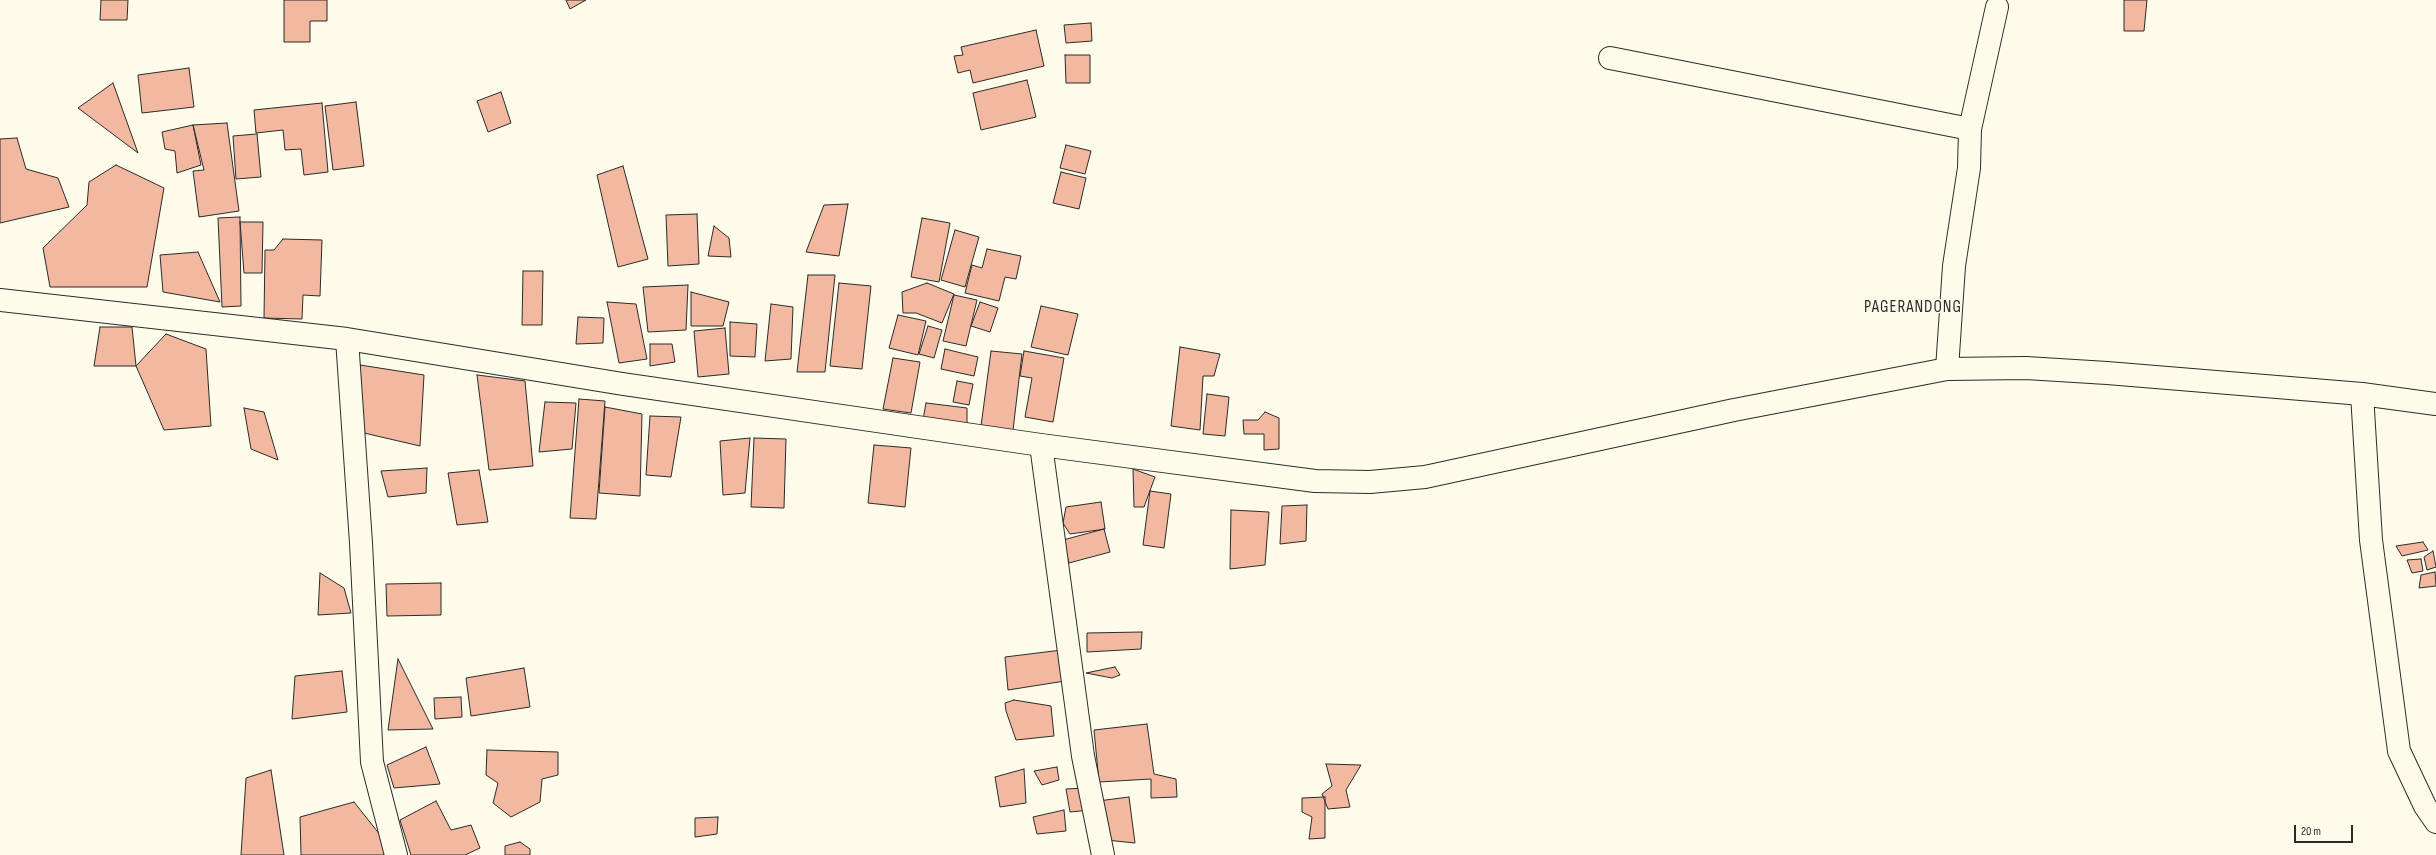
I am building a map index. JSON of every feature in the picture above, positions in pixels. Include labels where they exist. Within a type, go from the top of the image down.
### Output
[{"type":"street","points":[[1947,369],[1954,266],[1969,168],[1970,128],[1997,7]]},
{"type":"street","points":[[1610,58],[1970,128]]},
{"type":"street","points":[[0,300],[347,339],[623,384],[1041,445],[1315,481],[1370,482],[1425,477],[1734,410],[1947,369],[2026,368],[2107,373],[2362,394],[2436,404]]},
{"type":"street","points":[[347,339],[361,543],[372,762],[396,855]]},
{"type":"street","points":[[2362,394],[2371,540],[2399,751],[2425,806],[2436,822]]},
{"type":"street","points":[[1041,445],[1083,756],[1102,855]]},
{"type":"building","points":[[101,0],[128,0],[127,20],[100,20]]},
{"type":"building","points":[[284,0],[327,0],[327,21],[310,21],[310,42],[284,42]]},
{"type":"building","points":[[566,0],[586,0],[570,9]]},
{"type":"building","points":[[2124,0],[2147,0],[2144,31],[2124,31]]},
{"type":"building","points":[[1091,23],[1092,41],[1066,43],[1064,25]]},
{"type":"building","points":[[1036,30],[1044,66],[973,83],[970,70],[958,73],[954,56],[963,55],[961,47]]},
{"type":"building","points":[[1065,55],[1090,55],[1090,83],[1066,83]]},
{"type":"building","points":[[189,68],[194,107],[142,113],[138,75]]},
{"type":"building","points":[[1027,80],[1036,117],[981,130],[973,93]]},
{"type":"building","points":[[113,83],[138,153],[78,108]]},
{"type":"building","points":[[501,92],[511,123],[488,132],[477,101]]},
{"type":"building","points":[[356,102],[364,166],[333,170],[325,106]]},
{"type":"building","points":[[322,103],[328,172],[304,175],[301,149],[285,150],[283,130],[256,133],[254,110]]},
{"type":"building","points":[[227,123],[239,211],[199,217],[193,171],[204,170],[193,125]]},
{"type":"building","points":[[193,125],[201,165],[177,173],[175,151],[165,149],[162,132]]},
{"type":"building","points":[[257,134],[261,177],[236,179],[233,136]]},
{"type":"building","points":[[17,138],[26,169],[58,178],[69,207],[0,223],[0,139]]},
{"type":"building","points":[[1066,145],[1091,151],[1085,174],[1060,168]]},
{"type":"building","points":[[116,165],[164,188],[147,287],[50,287],[43,248],[87,205],[89,182]]},
{"type":"building","points":[[623,166],[648,259],[618,267],[597,175]]},
{"type":"building","points":[[1061,172],[1086,178],[1079,209],[1053,203]]},
{"type":"building","points":[[848,204],[839,256],[806,252],[824,205]]},
{"type":"building","points":[[697,214],[699,264],[668,266],[666,215]]},
{"type":"building","points":[[240,217],[241,306],[222,307],[218,218]]},
{"type":"building","points":[[922,218],[950,223],[939,282],[911,277]]},
{"type":"building","points":[[240,222],[263,222],[262,273],[244,273]]},
{"type":"building","points":[[714,226],[729,238],[731,257],[708,256]]},
{"type":"building","points":[[955,230],[979,237],[965,287],[941,280]]},
{"type":"building","points":[[283,239],[322,240],[320,296],[303,295],[302,319],[264,318],[265,250],[274,250]]},
{"type":"building","points":[[987,249],[1021,256],[1016,279],[1005,277],[999,301],[965,293],[972,265],[982,268]]},
{"type":"building","points":[[198,252],[220,302],[163,292],[160,255]]},
{"type":"building","points":[[523,271],[543,271],[542,325],[522,325]]},
{"type":"building","points":[[808,275],[835,275],[825,372],[797,372]]},
{"type":"building","points":[[839,283],[871,286],[862,369],[830,366]]},
{"type":"building","points":[[927,283],[954,294],[942,323],[916,313],[903,313],[902,292]]},
{"type":"building","points":[[688,285],[686,330],[648,332],[643,287]]},
{"type":"building","points":[[691,292],[729,302],[723,326],[691,326]]},
{"type":"building","points":[[954,295],[977,300],[966,346],[943,341]]},
{"type":"building","points":[[607,302],[636,304],[647,359],[619,363]]},
{"type":"building","points":[[980,302],[998,308],[990,332],[971,326]]},
{"type":"building","points":[[771,304],[793,307],[791,359],[765,361]]},
{"type":"building","points":[[1041,306],[1078,314],[1068,355],[1031,347]]},
{"type":"building","points":[[898,315],[926,321],[918,355],[889,348]]},
{"type":"building","points":[[578,317],[604,318],[603,343],[576,344]]},
{"type":"building","points":[[730,322],[757,324],[755,357],[730,356]]},
{"type":"building","points":[[928,326],[942,330],[934,358],[919,354]]},
{"type":"building","points":[[100,327],[132,327],[136,366],[94,366]]},
{"type":"building","points":[[725,328],[729,374],[698,377],[694,331]]},
{"type":"building","points":[[166,334],[206,349],[211,426],[164,430],[136,366]]},
{"type":"building","points":[[650,344],[672,344],[675,362],[650,366]]},
{"type":"building","points":[[1180,347],[1220,354],[1214,376],[1203,376],[1200,430],[1171,426]]},
{"type":"building","points":[[945,349],[978,357],[974,376],[941,369]]},
{"type":"building","points":[[991,351],[1022,354],[1013,430],[981,426]]},
{"type":"building","points":[[1024,351],[1064,358],[1053,422],[1025,417],[1032,378],[1020,376]]},
{"type":"building","points":[[893,358],[920,362],[911,413],[883,409]]},
{"type":"building","points":[[360,365],[424,375],[420,446],[364,433]]},
{"type":"building","points":[[477,375],[525,381],[533,466],[489,470]]},
{"type":"building","points":[[957,381],[973,384],[969,405],[953,402]]},
{"type":"building","points":[[1207,394],[1229,397],[1225,436],[1203,434]]},
{"type":"building","points":[[579,399],[605,401],[596,519],[570,518]]},
{"type":"building","points":[[545,402],[576,403],[572,449],[539,452]]},
{"type":"building","points":[[926,403],[967,408],[967,425],[923,420]]},
{"type":"building","points":[[605,407],[642,414],[640,496],[599,493]]},
{"type":"building","points":[[244,408],[264,412],[278,460],[251,449]]},
{"type":"building","points":[[1265,412],[1279,418],[1279,449],[1264,450],[1264,434],[1244,434],[1243,420],[1258,420]]},
{"type":"building","points":[[650,416],[681,417],[671,477],[646,475]]},
{"type":"building","points":[[750,438],[745,493],[723,495],[720,441]]},
{"type":"building","points":[[754,438],[786,439],[784,508],[751,507]]},
{"type":"building","points":[[874,445],[911,448],[905,507],[868,503]]},
{"type":"building","points":[[427,468],[426,493],[388,497],[381,471]]},
{"type":"building","points":[[1133,469],[1155,477],[1144,507],[1134,507]]},
{"type":"building","points":[[479,470],[488,522],[457,525],[448,473]]},
{"type":"building","points":[[1150,491],[1171,494],[1164,548],[1143,545]]},
{"type":"building","points":[[1101,502],[1105,529],[1070,534],[1063,523],[1066,507]]},
{"type":"building","points":[[1307,505],[1306,541],[1280,544],[1282,506]]},
{"type":"building","points":[[1231,510],[1269,512],[1265,565],[1230,569]]},
{"type":"building","points":[[1104,529],[1110,552],[1069,563],[1063,540]]},
{"type":"building","points":[[2423,542],[2428,550],[2402,556],[2396,546]]},
{"type":"building","points":[[2433,551],[2436,567],[2427,570],[2424,557]]},
{"type":"building","points":[[2421,559],[2423,571],[2412,573],[2407,560]]},
{"type":"building","points":[[2435,572],[2436,586],[2419,588],[2421,575]]},
{"type":"building","points":[[320,573],[344,588],[351,613],[318,615]]},
{"type":"building","points":[[441,583],[441,615],[387,616],[386,584]]},
{"type":"building","points":[[1142,632],[1141,649],[1087,652],[1087,633]]},
{"type":"building","points":[[1062,650],[1065,681],[1008,690],[1005,657]]},
{"type":"building","points":[[398,659],[433,729],[388,730]]},
{"type":"building","points":[[1115,667],[1120,675],[1112,678],[1086,673]]},
{"type":"building","points":[[524,668],[530,707],[471,716],[466,678]]},
{"type":"building","points":[[342,671],[347,712],[292,719],[295,676]]},
{"type":"building","points":[[461,697],[462,717],[435,719],[434,698]]},
{"type":"building","points":[[1014,700],[1051,706],[1054,736],[1016,740],[1006,711],[1005,703]]},
{"type":"building","points":[[1147,724],[1154,774],[1176,779],[1177,797],[1151,798],[1151,779],[1099,782],[1094,730]]},
{"type":"building","points":[[426,747],[440,784],[394,788],[387,765]]},
{"type":"building","points":[[487,750],[558,752],[558,775],[542,779],[540,802],[511,817],[493,803],[498,783],[486,775]]},
{"type":"building","points":[[1326,764],[1361,765],[1346,790],[1350,807],[1328,809],[1322,794],[1332,786]]},
{"type":"building","points":[[1057,767],[1059,780],[1042,785],[1034,771]]},
{"type":"building","points":[[1024,769],[1026,803],[1000,807],[995,777]]},
{"type":"building","points":[[271,770],[284,855],[241,855],[246,778]]},
{"type":"building","points":[[1086,788],[1091,810],[1070,812],[1066,789]]},
{"type":"building","points":[[1129,797],[1135,843],[1106,840],[1098,801]]},
{"type":"building","points":[[1325,797],[1325,838],[1309,839],[1312,817],[1302,812],[1302,798]]},
{"type":"building","points":[[436,801],[451,830],[471,825],[480,848],[465,855],[411,855],[400,820]]},
{"type":"building","points":[[354,802],[396,855],[301,855],[300,817]]},
{"type":"building","points":[[1064,810],[1066,831],[1037,834],[1033,817]]},
{"type":"building","points":[[718,817],[717,834],[695,837],[695,818]]},
{"type":"building","points":[[520,842],[530,849],[530,855],[505,855],[505,846]]},
{"type":"district","name":"PAGERANDONG","points":[[1913,308]]}]
